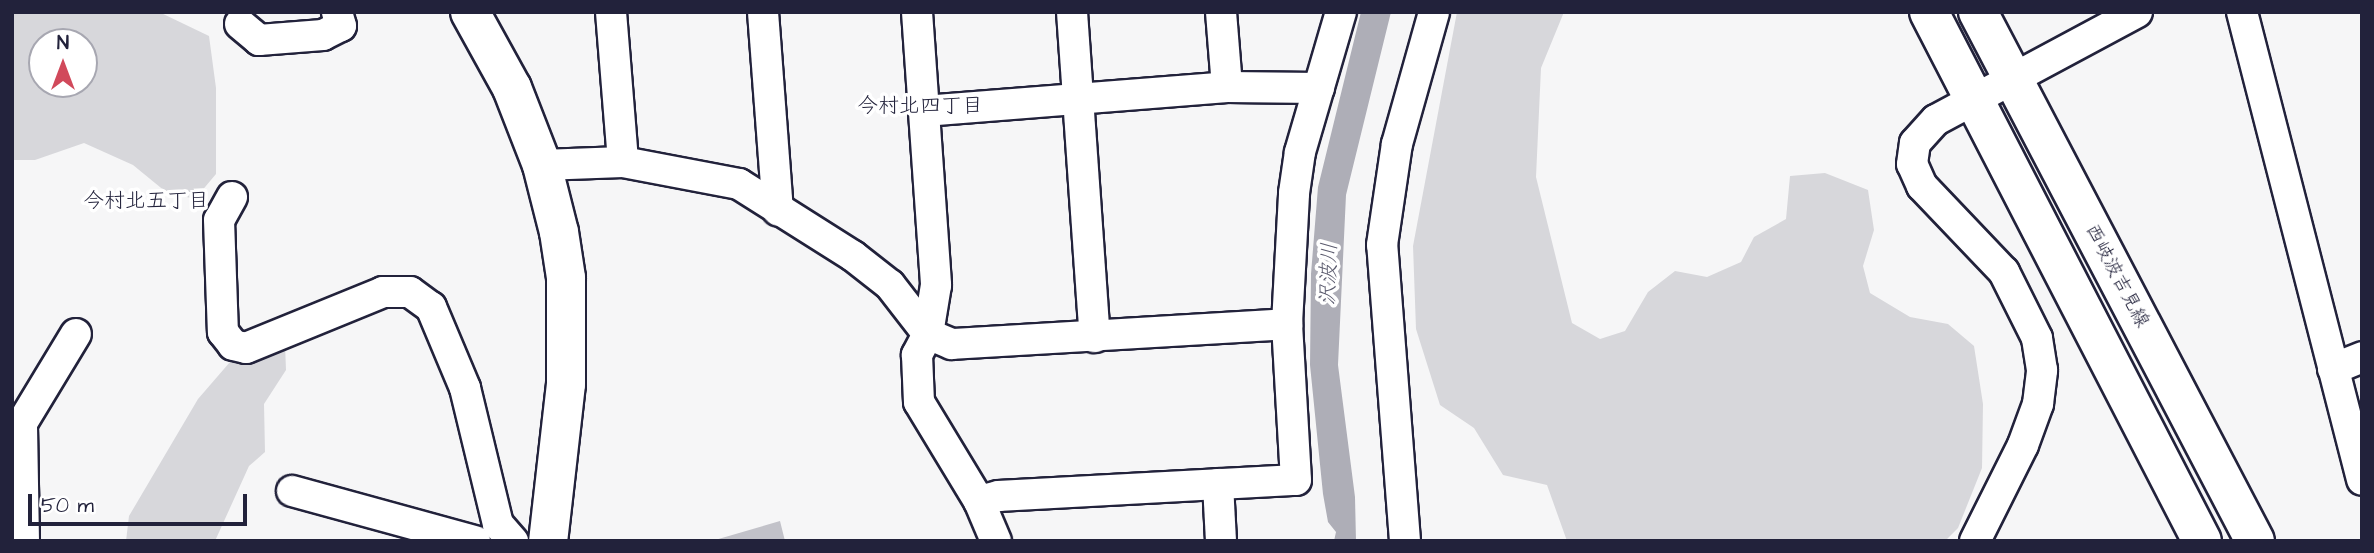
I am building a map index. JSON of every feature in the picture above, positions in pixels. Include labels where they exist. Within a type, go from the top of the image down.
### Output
[{"type":"main road","points":[[470,12],[512,88],[542,165],[561,243],[567,329],[548,541]]},
{"type":"main road","points":[[1929,12],[2202,541]]},
{"type":"main road","name":"西岐波吉見線","points":[[1978,12],[2255,541]]},
{"type":"street","points":[[240,24],[259,40],[323,35],[341,26],[337,12]]},
{"type":"street","points":[[611,12],[623,162]]},
{"type":"street","points":[[763,12],[778,210]]},
{"type":"street","points":[[917,12],[936,285],[928,334],[917,355],[919,401],[979,501],[996,541]]},
{"type":"street","points":[[1072,12],[1095,337]]},
{"type":"street","points":[[1221,12],[1227,87]]},
{"type":"street","points":[[979,501],[1296,480],[1287,324],[1296,179],[1341,12]]},
{"type":"street","points":[[1405,541],[1382,244],[1396,144],[1434,12]]},
{"type":"street","points":[[1975,541],[2023,445],[2038,404],[2042,370],[2037,338],[2004,272],[1922,186],[1912,164],[1915,143],[1926,126],[2137,12]]},
{"type":"street","points":[[2242,12],[2362,480]]},
{"type":"street","points":[[924,111],[1227,87],[1319,88]]},
{"type":"street","points":[[542,165],[623,162],[738,184],[853,256],[890,285],[928,334],[952,344],[1287,324]]},
{"type":"street","points":[[232,197],[219,220],[223,332],[228,339],[246,348],[383,292],[410,292],[431,307],[465,388],[498,524],[513,541]]},
{"type":"street","points":[[24,541],[22,423],[76,334]]},
{"type":"street","points":[[2333,369],[2362,357]]},
{"type":"street","points":[[1218,484],[1221,541]]},
{"type":"street","points":[[292,491],[475,541]]},
{"type":"shaded area","points":[[12,12],[159,12],[209,36],[216,88],[216,174],[195,199],[166,192],[133,165],[84,143],[35,160],[12,160]]},
{"type":"shaded area","points":[[1457,12],[1564,12],[1541,68],[1536,177],[1572,323],[1600,339],[1625,331],[1648,292],[1675,271],[1707,277],[1741,262],[1754,237],[1786,219],[1790,176],[1825,173],[1868,190],[1874,230],[1863,266],[1870,293],[1910,317],[1948,324],[1974,346],[1983,404],[1982,468],[1958,528],[1945,541],[1567,541],[1547,485],[1503,475],[1474,428],[1440,405],[1416,329],[1413,246]]},
{"type":"shaded area","points":[[285,344],[286,370],[264,404],[265,452],[249,466],[215,541],[126,541],[129,516],[198,399],[230,362]]},
{"type":"water","name":"沢波川","points":[[1361,12],[1391,12],[1346,195],[1338,365],[1355,497],[1356,541],[1334,541],[1336,532],[1328,522],[1323,494],[1310,365],[1311,274],[1318,187]]},
{"type":"building","points":[[780,521],[785,541],[715,541],[715,540]]},
{"type":"district","name":"今村北四丁目","points":[[920,106]]},
{"type":"district","name":"今村北五丁目","points":[[146,201]]}]
